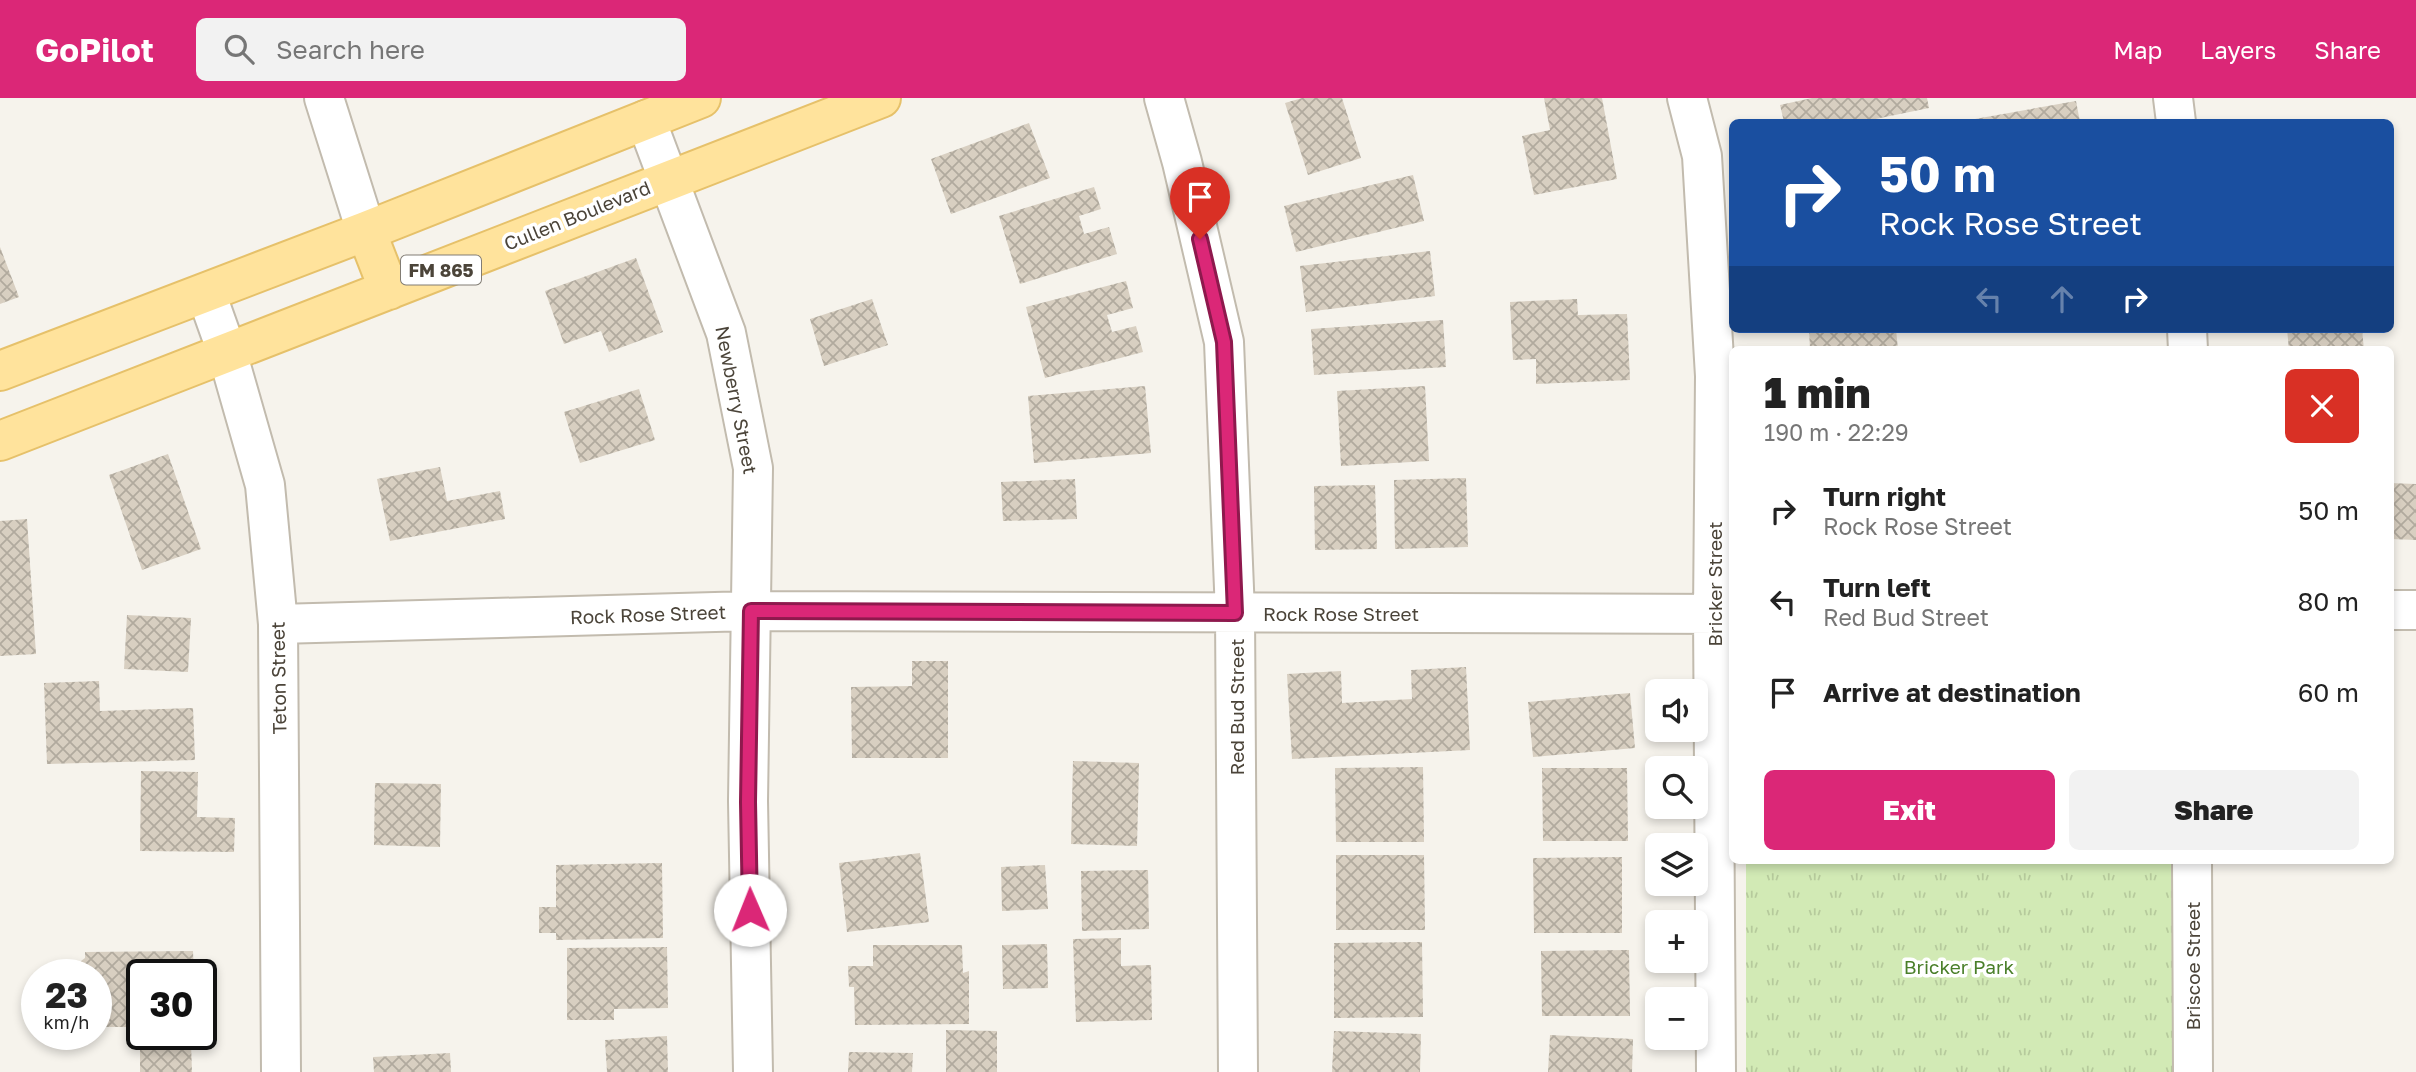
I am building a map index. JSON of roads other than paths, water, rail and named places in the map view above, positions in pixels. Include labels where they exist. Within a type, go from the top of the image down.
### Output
[{"type":"main road","points":[[0,371],[366,231],[701,98]]},
{"type":"main road","name":"Cullen Boulevard","points":[[0,441],[881,98]]},
{"type":"main road","points":[[366,231],[389,290]]},
{"type":"street","points":[[324,98],[366,231]]},
{"type":"street","name":"Red Bud Street","points":[[1164,98],[1182,162],[1224,342],[1235,613],[1238,1072]]},
{"type":"street","name":"Bricker Street","points":[[1687,98],[1702,156],[1715,376],[1723,614],[1716,1072]]},
{"type":"street","points":[[2173,98],[2176,119]]},
{"type":"street","name":"Newberry Street","points":[[646,120],[726,333],[753,468],[748,802],[753,1072]]},
{"type":"street","name":"Teton Street","points":[[206,293],[228,352],[265,485],[278,624],[281,1072]]},
{"type":"street","points":[[2394,610],[2416,610]]},
{"type":"street","name":"Rock Rose Street","points":[[278,624],[751,611],[1723,614]]},
{"type":"street","name":"Briscoe Street","points":[[2192,864],[2193,1072]]},
{"type":"park label","name":"Bricker Park","points":[[1959,966]]}]
